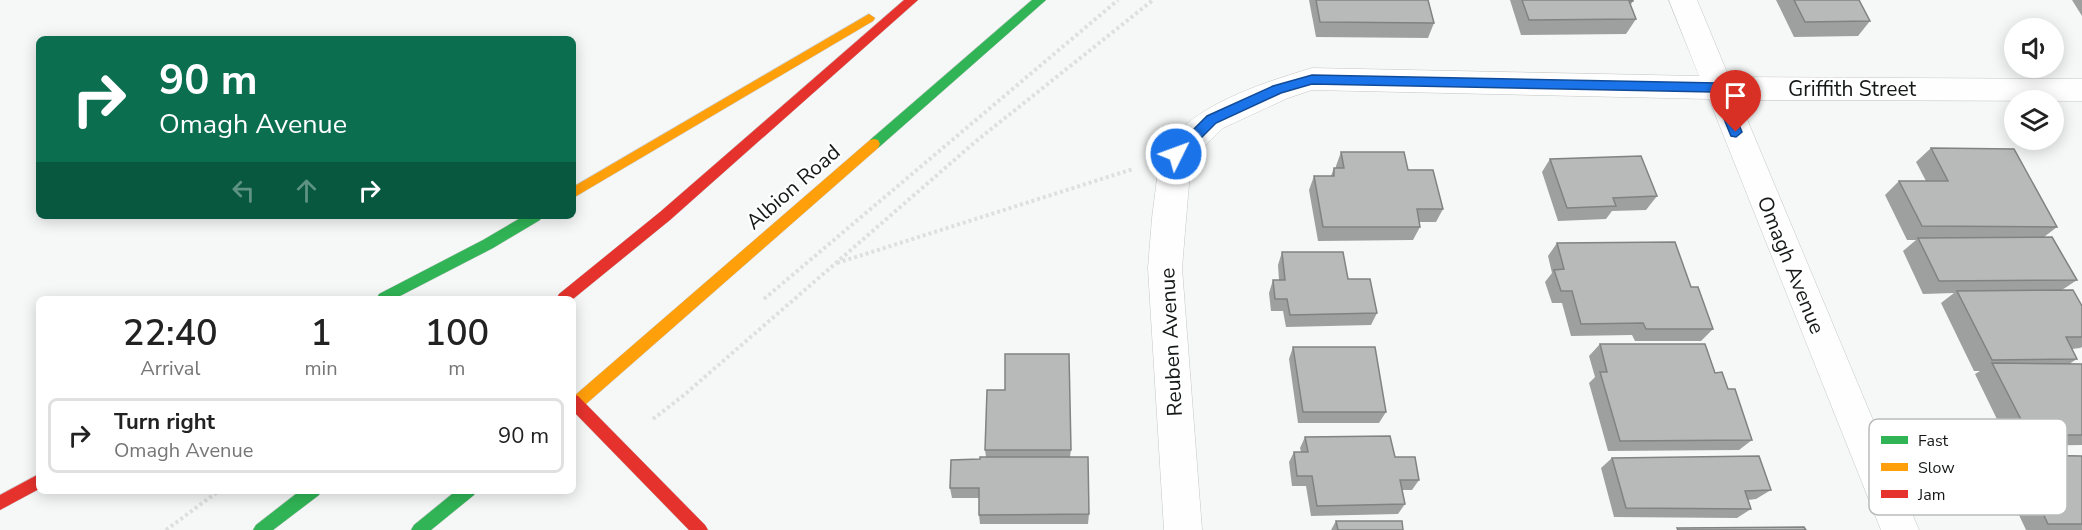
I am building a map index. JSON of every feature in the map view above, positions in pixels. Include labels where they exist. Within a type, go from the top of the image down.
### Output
[{"type":"main road","points":[[576,192],[899,0]]},
{"type":"main road","points":[[566,296],[665,216],[912,0]]},
{"type":"main road","name":"Albion Road","points":[[576,402],[1040,0]]},
{"type":"main road","points":[[388,296],[488,244],[530,219]]},
{"type":"main road","points":[[576,406],[700,530]]},
{"type":"main road","points":[[0,503],[36,483]]},
{"type":"main road","points":[[261,530],[309,494]]},
{"type":"main road","points":[[418,530],[464,494]]},
{"type":"street","name":"Omagh Avenue","points":[[1683,0],[1869,455]]},
{"type":"street","name":"Griffith Street","points":[[1176,154],[1212,120],[1277,90],[1312,79],[1718,88],[2082,90]]},
{"type":"street","name":"Reuben Avenue","points":[[1176,154],[1168,218],[1165,268],[1183,530]]},
{"type":"street","name":"Omagh Avenue","points":[[1894,515],[1900,530]]},
{"type":"path","points":[[616,446],[684,395],[975,142],[1153,0]]},
{"type":"path","points":[[834,264],[1176,154]]},
{"type":"path","points":[[166,530],[215,494]]},
{"type":"building","points":[[1316,0],[1428,0],[1434,23],[1320,22]]},
{"type":"building","points":[[1522,0],[1633,0],[1629,1],[1636,19],[1529,20]]},
{"type":"building","points":[[1794,0],[1859,0],[1870,21],[1805,22]]},
{"type":"building","points":[[1931,148],[2015,150],[2057,227],[1922,226],[1899,181],[1948,181]]},
{"type":"building","points":[[1341,152],[1404,152],[1408,170],[1433,170],[1443,209],[1417,209],[1420,227],[1323,227],[1314,176],[1334,176],[1334,168],[1344,168]]},
{"type":"building","points":[[1641,156],[1657,196],[1613,198],[1616,206],[1567,208],[1550,159]]},
{"type":"building","points":[[2052,237],[2077,280],[1939,281],[1918,238]]},
{"type":"building","points":[[1675,242],[1691,287],[1698,287],[1713,329],[1646,329],[1643,323],[1581,324],[1572,291],[1561,291],[1554,270],[1564,269],[1557,243]]},
{"type":"building","points":[[1282,252],[1343,252],[1348,279],[1370,279],[1377,313],[1290,315],[1287,299],[1275,299],[1273,280],[1285,280]]},
{"type":"building","points":[[2073,290],[2082,306],[2082,337],[2066,337],[2077,359],[1992,360],[1957,291]]},
{"type":"building","points":[[1600,344],[1705,344],[1715,373],[1722,372],[1728,389],[1735,389],[1752,440],[1620,441],[1600,372],[1607,372]]},
{"type":"building","points":[[1293,347],[1375,347],[1386,412],[1303,412]]},
{"type":"building","points":[[1005,354],[1069,354],[1071,450],[985,450],[987,390],[1005,390]]},
{"type":"building","points":[[1992,363],[2082,364],[2082,435],[2067,435],[2067,419],[2021,419]]},
{"type":"building","points":[[1390,436],[1395,457],[1415,457],[1419,480],[1400,480],[1405,504],[1317,506],[1312,476],[1297,476],[1294,452],[1308,452],[1305,437]]},
{"type":"building","points":[[1759,456],[1771,490],[1745,491],[1751,509],[1626,508],[1612,458]]},
{"type":"building","points":[[2067,456],[2082,456],[2082,524],[2048,524],[2044,515],[2067,515]]},
{"type":"building","points":[[980,457],[1088,457],[1089,514],[979,515],[979,488],[950,488],[951,460],[980,459]]},
{"type":"building","points":[[1336,521],[1402,521],[1403,530],[1338,530]]},
{"type":"building","points":[[1804,527],[1806,530],[1678,530],[1677,528]]},
{"type":"traffic: fast","points":[[874,144],[1040,0]]},
{"type":"traffic: fast","points":[[388,296],[488,244],[530,219]]},
{"type":"traffic: fast","points":[[261,530],[309,494]]},
{"type":"traffic: fast","points":[[419,530],[464,494]]},
{"type":"traffic: slow","points":[[576,191],[869,18]]},
{"type":"traffic: slow","points":[[576,403],[874,144]]},
{"type":"traffic: jam","points":[[566,296],[665,216],[912,0]]},
{"type":"traffic: jam","points":[[576,404],[700,530]]},
{"type":"traffic: jam","points":[[0,503],[36,483]]},
{"type":"route","points":[[1176,154],[1212,120],[1277,90],[1312,79],[1718,88],[1736,132]]}]
